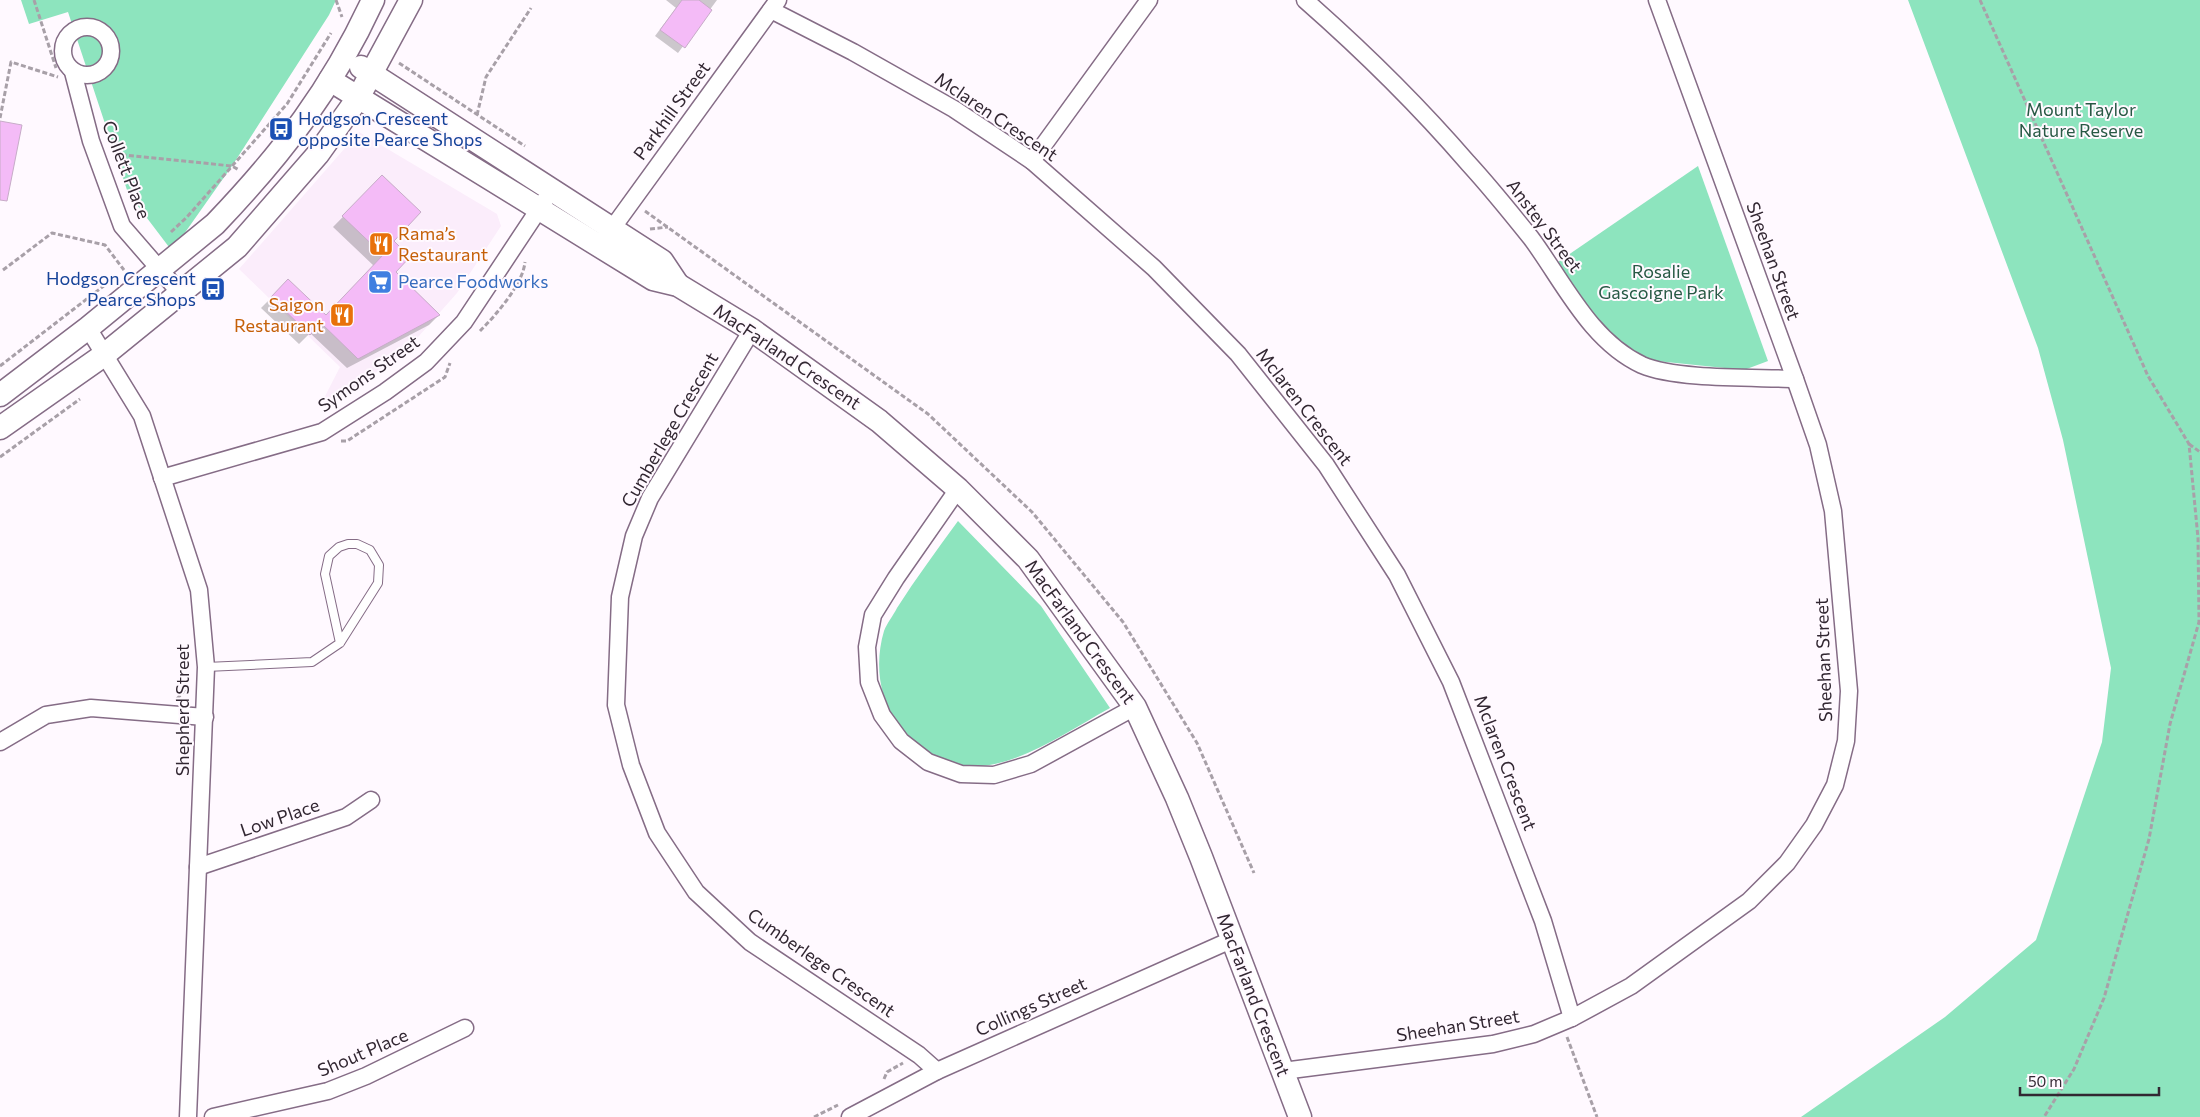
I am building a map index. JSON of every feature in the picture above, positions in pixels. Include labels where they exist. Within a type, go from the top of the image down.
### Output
[{"type":"street","points":[[0,394],[88,328],[153,262],[214,224],[257,179],[294,135],[345,57],[373,0]]},
{"type":"street","points":[[0,428],[104,354],[237,247],[318,154],[358,98],[411,0]]},
{"type":"street","points":[[1032,161],[1149,0]]},
{"type":"street","name":"Anstey Street","points":[[1306,0],[1371,60],[1468,163],[1531,238],[1584,314],[1613,346],[1642,365],[1676,374],[1795,379]]},
{"type":"street","name":"Sheehan Street","points":[[1283,1071],[1493,1044],[1534,1034],[1567,1020],[1631,986],[1749,901],[1787,863],[1814,825],[1835,785],[1846,741],[1849,692],[1834,511],[1818,445],[1656,0]]},
{"type":"street","name":"Mclaren Crescent","points":[[775,5],[853,52],[954,108],[1032,161],[1154,268],[1238,354],[1326,465],[1397,575],[1451,682],[1543,921],[1567,1020]]},
{"type":"street","name":"Parkhill Street","points":[[606,238],[775,5]]},
{"type":"street","name":"MacFarland Crescent","points":[[345,57],[551,190],[653,279],[678,285],[752,330],[879,421],[958,489],[1028,559],[1135,707],[1177,798],[1300,1117]]},
{"type":"street","name":"Collett Place","points":[[66,74],[122,226],[180,294]]},
{"type":"street","name":"MacFarland Crescent","points":[[330,80],[539,209],[606,238]]},
{"type":"street","name":"Symons Street","points":[[162,478],[322,432],[386,392],[426,362],[464,322],[551,190]]},
{"type":"street","name":"Shepherd Street","points":[[88,328],[142,416],[199,590],[206,667],[205,718],[188,1117]]},
{"type":"street","name":"Cumberlege Crescent","points":[[752,330],[650,498],[634,536],[620,597],[616,706],[629,757],[657,834],[696,892],[750,942],[919,1055],[938,1071]]},
{"type":"street","points":[[958,489],[896,578],[873,616],[867,647],[869,682],[882,715],[901,741],[928,762],[961,774],[994,774],[1031,764],[1135,707]]},
{"type":"street","points":[[0,742],[46,715],[90,708],[205,718]]},
{"type":"street","name":"Low Place","points":[[198,867],[346,817],[371,800]]},
{"type":"street","name":"Collings Street","points":[[852,1117],[938,1071],[1231,940]]},
{"type":"street","name":"Shout Place","points":[[213,1117],[328,1091],[366,1076],[466,1028]]},
{"type":"lane","points":[[206,667],[312,662],[340,643],[379,579],[380,565],[376,556],[370,550],[357,544],[339,547],[332,553],[325,565],[325,574],[340,643]]},
{"type":"path","points":[[34,0],[66,74],[61,86]]},
{"type":"path","points":[[336,0],[342,16]]},
{"type":"path","points":[[1980,0],[2148,376],[2189,444],[2200,452]]},
{"type":"path","points":[[337,24],[346,8]]},
{"type":"path","points":[[477,115],[486,77],[531,8]]},
{"type":"path","points":[[0,366],[124,270],[153,262],[187,218],[287,104],[332,32]]},
{"type":"path","points":[[0,118],[11,62],[66,74]]},
{"type":"path","points":[[95,152],[232,166],[257,179]]},
{"type":"path","points":[[641,216],[642,209]]},
{"type":"path","points":[[649,229],[668,227]]},
{"type":"path","points":[[3,270],[52,233],[105,245],[124,270]]},
{"type":"path","points":[[2044,1117],[2074,1070],[2104,998],[2149,839],[2170,724],[2199,622],[2198,538],[2189,444]]},
{"type":"path","points":[[1567,1020],[1597,1117]]},
{"type":"shaded area","points":[[359,132],[497,214],[501,226],[457,293],[411,345],[368,379],[319,408],[340,367],[239,269]]},
{"type":"green space","points":[[21,0],[336,0],[329,15],[232,166],[172,251],[128,193],[68,12],[29,24]]},
{"type":"green space","name":"Mount Taylor Nature Reserve","points":[[1908,0],[2200,0],[2200,1117],[1801,1117],[1945,1017],[2036,940],[2102,742],[2111,668],[2063,440],[2038,348]]},
{"type":"green space","name":"Rosalie Gascoigne Park","points":[[1698,166],[1768,361],[1744,370],[1647,360],[1615,343],[1555,264]]},
{"type":"green space","points":[[958,521],[1041,606],[1110,708],[1028,753],[1001,763],[974,766],[948,762],[922,748],[897,722],[882,690],[879,666],[884,631],[897,608]]},
{"type":"building","points":[[682,0],[699,0],[712,10],[685,48],[660,30]]},
{"type":"building","points":[[0,121],[22,125],[7,201],[0,200]]},
{"type":"building","points":[[382,175],[421,212],[394,241],[410,257],[396,272],[440,315],[358,359],[321,323],[310,335],[271,297],[288,279],[326,315],[383,255],[342,216]]},
{"type":"place","name":"Hodgson Crescent opposite Pearce Shops","points":[[281,129]]},
{"type":"place","name":"Rama’s Restaurant","points":[[381,244]]},
{"type":"place","name":"Pearce Foodworks","points":[[380,282]]},
{"type":"place","name":"Hodgson Crescent Pearce Shops","points":[[213,289]]},
{"type":"place","name":"Saigon Restaurant","points":[[342,315]]}]
